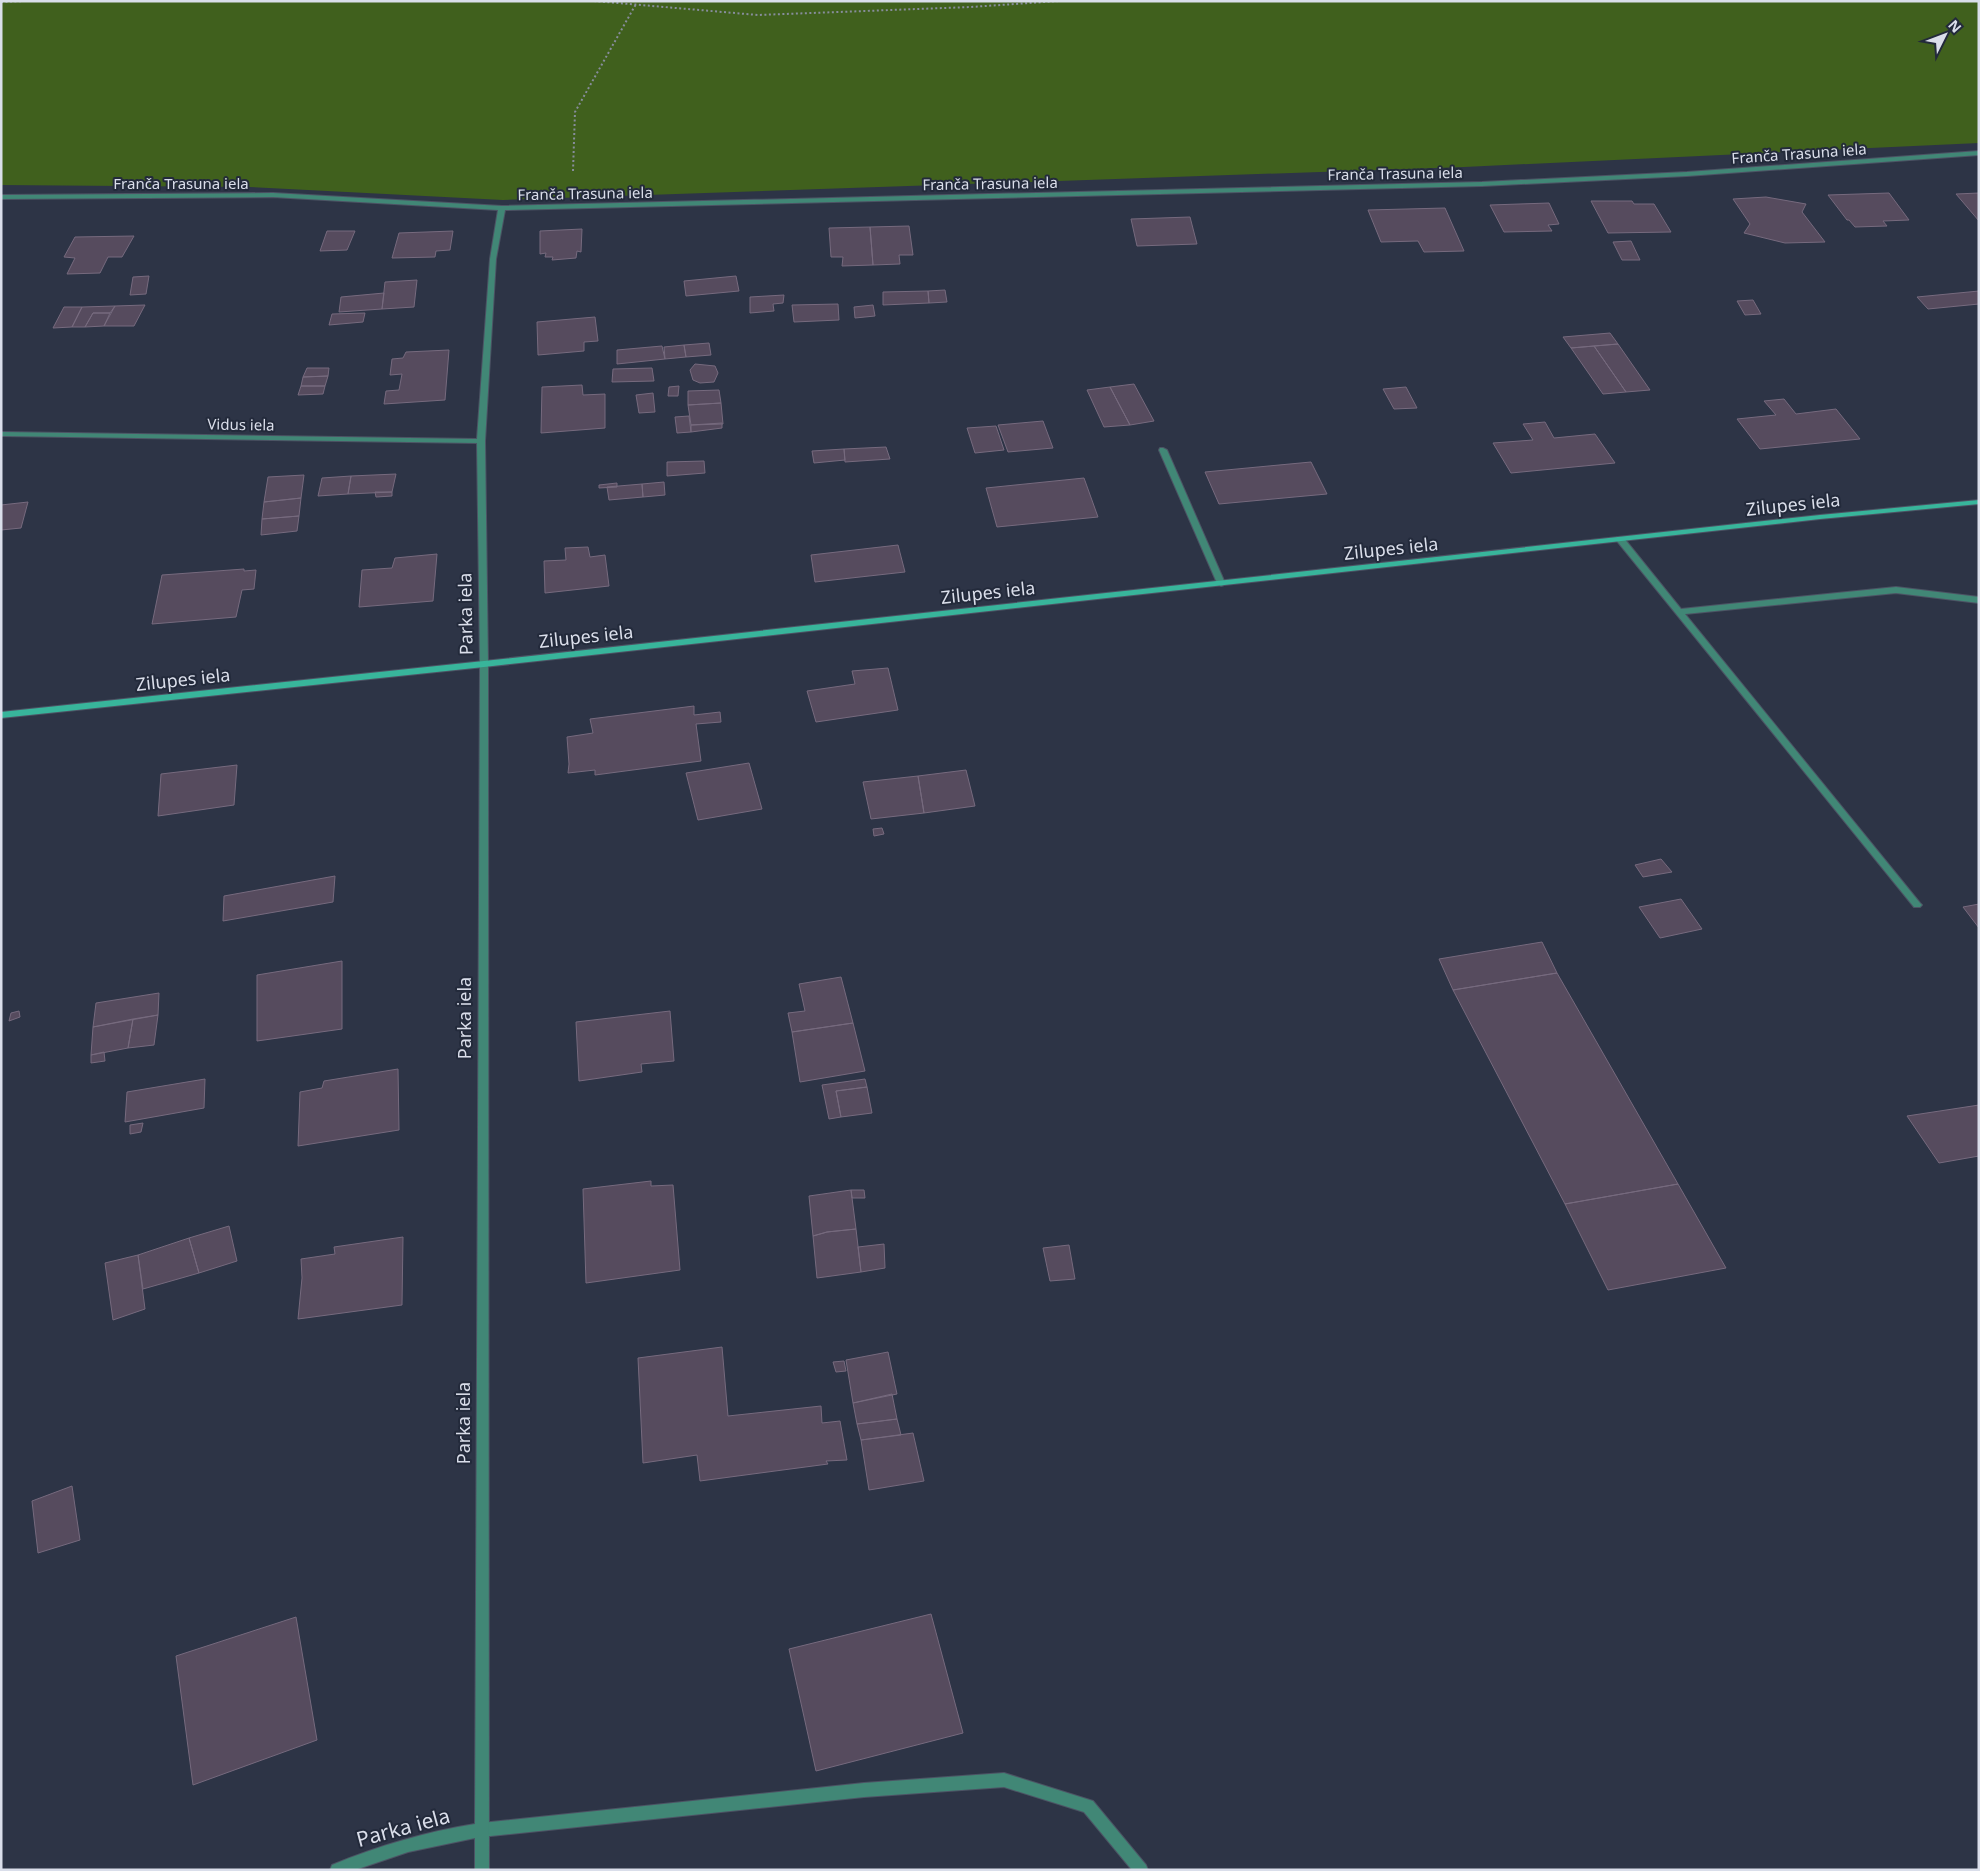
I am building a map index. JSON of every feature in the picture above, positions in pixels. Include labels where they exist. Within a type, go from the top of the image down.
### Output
[{"type":"main road","name":"Zilupes iela","points":[[1,715],[1620,539],[1979,502]]},
{"type":"street","name":"Franča Trasuna iela","points":[[1,197],[273,195],[502,208],[1482,184],[1687,174],[1979,154]]},
{"type":"street","name":"Parka iela","points":[[482,1870],[484,664],[481,441],[493,259],[502,208]]},
{"type":"street","name":"Vidus iela","points":[[1,434],[481,441]]},
{"type":"street","points":[[1163,450],[1221,583]]},
{"type":"street","points":[[1620,539],[1917,905]]},
{"type":"street","points":[[1679,612],[1896,590],[1979,600]]},
{"type":"street","points":[[481,1830],[864,1790],[1004,1780],[1088,1806],[1141,1870]]},
{"type":"street","name":"Parka iela","points":[[337,1870],[370,1856],[431,1838],[481,1830]]},
{"type":"path","points":[[1,2],[24,1]]},
{"type":"path","points":[[594,1],[758,15],[971,8],[1059,1]]},
{"type":"path","points":[[572,206],[575,112],[636,4]]},
{"type":"green space","points":[[1,1],[1979,1],[1979,143],[1464,167],[503,200],[249,187],[1,185]]},
{"type":"building","points":[[1889,193],[1909,220],[1883,221],[1887,226],[1855,227],[1847,220],[1828,195]]},
{"type":"building","points":[[1979,193],[1979,221],[1956,194]]},
{"type":"building","points":[[1766,197],[1806,204],[1802,212],[1825,242],[1785,243],[1744,233],[1750,224],[1733,199]]},
{"type":"building","points":[[1591,201],[1632,201],[1634,204],[1654,204],[1671,232],[1608,233]]},
{"type":"building","points":[[1549,203],[1559,224],[1548,225],[1552,231],[1504,232],[1490,205]]},
{"type":"building","points":[[1445,208],[1464,251],[1424,252],[1418,241],[1381,242],[1368,210]]},
{"type":"building","points":[[1190,217],[1197,244],[1137,246],[1131,219]]},
{"type":"building","points":[[909,226],[913,255],[899,255],[900,264],[873,265],[870,227]]},
{"type":"building","points":[[870,227],[873,265],[842,266],[843,257],[831,257],[829,228]]},
{"type":"building","points":[[582,229],[581,252],[577,251],[576,258],[552,260],[553,257],[545,257],[546,253],[540,254],[540,231]]},
{"type":"building","points":[[327,231],[355,231],[347,250],[320,251]]},
{"type":"building","points":[[453,231],[450,250],[436,251],[435,257],[392,258],[399,233]]},
{"type":"building","points":[[134,236],[122,257],[108,257],[100,273],[67,274],[75,258],[64,257],[75,237]]},
{"type":"building","points":[[1631,241],[1640,260],[1622,260],[1613,242]]},
{"type":"building","points":[[149,276],[146,294],[130,295],[133,277]]},
{"type":"building","points":[[736,276],[739,291],[686,296],[684,281]]},
{"type":"building","points":[[417,280],[414,307],[382,309],[385,282]]},
{"type":"building","points":[[945,290],[947,302],[929,303],[928,291]]},
{"type":"building","points":[[928,291],[929,303],[883,305],[883,292]]},
{"type":"building","points":[[1979,291],[1979,304],[1928,309],[1917,297]]},
{"type":"building","points":[[384,293],[382,309],[339,312],[341,297]]},
{"type":"building","points":[[784,295],[783,303],[773,304],[774,311],[750,313],[750,297]]},
{"type":"building","points":[[1753,300],[1761,314],[1745,315],[1737,301]]},
{"type":"building","points":[[838,304],[839,320],[794,322],[792,305]]},
{"type":"building","points":[[145,305],[134,326],[104,326],[115,306]]},
{"type":"building","points":[[873,305],[875,316],[855,318],[854,307]]},
{"type":"building","points":[[115,306],[110,313],[93,313],[85,327],[72,327],[82,307]]},
{"type":"building","points":[[64,307],[82,307],[72,327],[53,328]]},
{"type":"building","points":[[93,313],[110,313],[104,326],[85,327]]},
{"type":"building","points":[[365,313],[363,322],[329,325],[332,314]]},
{"type":"building","points":[[595,317],[598,341],[584,342],[584,351],[538,355],[537,322]]},
{"type":"building","points":[[1610,333],[1618,344],[1571,348],[1563,337]]},
{"type":"building","points":[[709,343],[711,355],[686,357],[684,345]]},
{"type":"building","points":[[1618,344],[1650,390],[1626,392],[1594,346]]},
{"type":"building","points":[[684,345],[686,357],[665,359],[664,347]]},
{"type":"building","points":[[662,346],[665,359],[617,364],[617,350]]},
{"type":"building","points":[[1594,346],[1626,392],[1603,394],[1571,348]]},
{"type":"building","points":[[449,350],[445,400],[384,404],[386,391],[399,390],[402,374],[390,375],[392,359],[403,358],[406,352]]},
{"type":"building","points":[[695,364],[715,366],[718,373],[714,382],[700,383],[693,380],[690,370]]},
{"type":"building","points":[[307,368],[329,368],[328,376],[303,377]]},
{"type":"building","points":[[652,368],[654,381],[612,382],[613,369]]},
{"type":"building","points":[[328,376],[325,386],[301,386],[303,377]]},
{"type":"building","points":[[1134,384],[1154,421],[1130,425],[1110,387]]},
{"type":"building","points":[[582,385],[583,395],[605,394],[605,428],[541,433],[542,387]]},
{"type":"building","points":[[301,386],[325,386],[323,394],[298,395]]},
{"type":"building","points":[[679,386],[678,396],[668,396],[669,387]]},
{"type":"building","points":[[1110,387],[1130,425],[1104,427],[1087,390]]},
{"type":"building","points":[[1406,387],[1417,408],[1394,409],[1383,389]]},
{"type":"building","points":[[719,390],[721,403],[688,405],[688,391]]},
{"type":"building","points":[[653,393],[655,412],[639,413],[636,395]]},
{"type":"building","points":[[1784,399],[1796,414],[1836,409],[1860,439],[1760,449],[1737,419],[1776,415],[1764,401]]},
{"type":"building","points":[[721,403],[723,424],[691,425],[688,405]]},
{"type":"building","points":[[689,416],[691,432],[677,433],[675,417]]},
{"type":"building","points":[[1043,421],[1053,448],[1008,452],[998,425]]},
{"type":"building","points":[[1545,422],[1554,438],[1595,434],[1615,463],[1511,473],[1493,443],[1533,440],[1523,424]]},
{"type":"building","points":[[722,423],[722,428],[691,432],[691,425]]},
{"type":"building","points":[[996,426],[1004,450],[975,453],[967,428]]},
{"type":"building","points":[[886,447],[890,459],[845,462],[844,449]]},
{"type":"building","points":[[844,449],[845,460],[814,463],[812,451]]},
{"type":"building","points":[[704,461],[705,473],[667,476],[667,462]]},
{"type":"building","points":[[1311,462],[1327,494],[1219,504],[1205,472]]},
{"type":"building","points":[[396,474],[392,492],[348,494],[351,476]]},
{"type":"building","points":[[304,475],[301,498],[264,502],[268,477]]},
{"type":"building","points":[[351,476],[348,494],[318,496],[322,478]]},
{"type":"building","points":[[1084,478],[1098,517],[997,527],[986,488]]},
{"type":"building","points":[[664,482],[665,495],[643,497],[642,484]]},
{"type":"building","points":[[617,483],[617,487],[599,488],[599,485]]},
{"type":"building","points":[[642,484],[643,497],[609,500],[607,487]]},
{"type":"building","points":[[375,492],[392,492],[392,496],[376,497]]},
{"type":"building","points":[[301,498],[299,516],[262,519],[264,502]]},
{"type":"building","points":[[28,502],[21,528],[1,530],[1,505]]},
{"type":"building","points":[[299,516],[297,531],[261,535],[262,519]]},
{"type":"building","points":[[898,545],[905,572],[815,582],[811,555]]},
{"type":"building","points":[[588,547],[590,557],[605,555],[609,586],[545,593],[544,561],[566,560],[565,548]]},
{"type":"building","points":[[437,554],[433,601],[359,607],[362,570],[392,568],[395,558]]},
{"type":"building","points":[[244,569],[244,571],[256,570],[254,589],[242,590],[236,617],[152,624],[162,575]]},
{"type":"building","points":[[888,668],[898,710],[816,722],[807,691],[855,684],[852,671]]},
{"type":"building","points":[[694,706],[694,715],[720,712],[721,722],[696,724],[701,761],[595,775],[595,770],[568,773],[567,737],[593,733],[590,719]]},
{"type":"building","points":[[749,763],[762,809],[698,820],[686,773]]},
{"type":"building","points":[[237,765],[234,805],[158,816],[161,774]]},
{"type":"building","points":[[966,770],[975,806],[924,813],[918,776]]},
{"type":"building","points":[[918,776],[924,813],[871,819],[863,782]]},
{"type":"building","points":[[882,828],[884,834],[874,836],[873,829]]},
{"type":"building","points":[[1661,859],[1672,872],[1643,877],[1635,865]]},
{"type":"building","points":[[335,876],[333,902],[223,921],[224,896]]},
{"type":"building","points":[[1681,899],[1702,929],[1660,938],[1639,907]]},
{"type":"building","points":[[1979,904],[1979,928],[1963,907]]},
{"type":"building","points":[[1542,942],[1557,973],[1453,990],[1439,959]]},
{"type":"building","points":[[342,961],[342,1029],[257,1041],[257,975]]},
{"type":"building","points":[[1557,973],[1678,1184],[1565,1204],[1453,990]]},
{"type":"building","points":[[841,977],[853,1023],[792,1032],[788,1013],[805,1011],[799,984]]},
{"type":"building","points":[[159,993],[158,1015],[93,1027],[96,1003]]},
{"type":"building","points":[[19,1011],[20,1017],[9,1021],[11,1013]]},
{"type":"building","points":[[670,1011],[674,1061],[641,1064],[642,1072],[579,1081],[576,1022]]},
{"type":"building","points":[[158,1015],[154,1045],[128,1048],[133,1019]]},
{"type":"building","points":[[133,1019],[128,1048],[91,1055],[93,1027]]},
{"type":"building","points":[[853,1023],[865,1071],[800,1082],[792,1032]]},
{"type":"building","points":[[104,1052],[105,1061],[91,1063],[91,1055]]},
{"type":"building","points":[[398,1069],[399,1130],[298,1146],[300,1092],[322,1088],[324,1081]]},
{"type":"building","points":[[205,1079],[204,1108],[125,1122],[127,1092]]},
{"type":"building","points":[[865,1079],[867,1087],[836,1091],[841,1117],[829,1119],[822,1085]]},
{"type":"building","points":[[867,1087],[872,1113],[841,1117],[836,1091]]},
{"type":"building","points":[[1979,1105],[1979,1156],[1939,1163],[1907,1116]]},
{"type":"building","points":[[143,1123],[141,1132],[130,1134],[130,1125]]},
{"type":"building","points":[[651,1181],[651,1186],[673,1185],[680,1270],[586,1283],[583,1189]]},
{"type":"building","points":[[1678,1184],[1726,1268],[1608,1290],[1565,1204]]},
{"type":"building","points":[[851,1190],[864,1190],[865,1198],[852,1198]]},
{"type":"building","points":[[851,1190],[856,1229],[827,1232],[813,1236],[809,1196]]},
{"type":"building","points":[[229,1226],[237,1261],[199,1273],[189,1238]]},
{"type":"building","points":[[856,1229],[861,1272],[817,1278],[813,1236],[827,1232]]},
{"type":"building","points":[[403,1237],[402,1305],[298,1319],[302,1278],[301,1259],[335,1254],[334,1247]]},
{"type":"building","points":[[189,1238],[199,1273],[143,1289],[138,1255]]},
{"type":"building","points":[[884,1244],[885,1268],[861,1272],[858,1247]]},
{"type":"building","points":[[1069,1245],[1075,1279],[1050,1281],[1043,1248]]},
{"type":"building","points":[[138,1255],[145,1309],[113,1320],[105,1263]]},
{"type":"building","points":[[722,1347],[728,1416],[821,1406],[822,1423],[840,1421],[847,1460],[826,1461],[828,1464],[700,1481],[697,1455],[643,1463],[638,1358]]},
{"type":"building","points":[[888,1352],[897,1394],[853,1403],[846,1360]]},
{"type":"building","points":[[844,1361],[846,1371],[836,1372],[833,1362]]},
{"type":"building","points":[[892,1394],[897,1419],[857,1424],[853,1403]]},
{"type":"building","points":[[897,1419],[901,1435],[861,1440],[857,1424]]},
{"type":"building","points":[[913,1433],[924,1481],[869,1490],[861,1440]]},
{"type":"building","points":[[72,1486],[80,1540],[38,1553],[32,1501]]},
{"type":"building","points":[[931,1614],[963,1733],[816,1771],[789,1649]]},
{"type":"building","points":[[296,1617],[317,1740],[193,1785],[176,1656]]}]
